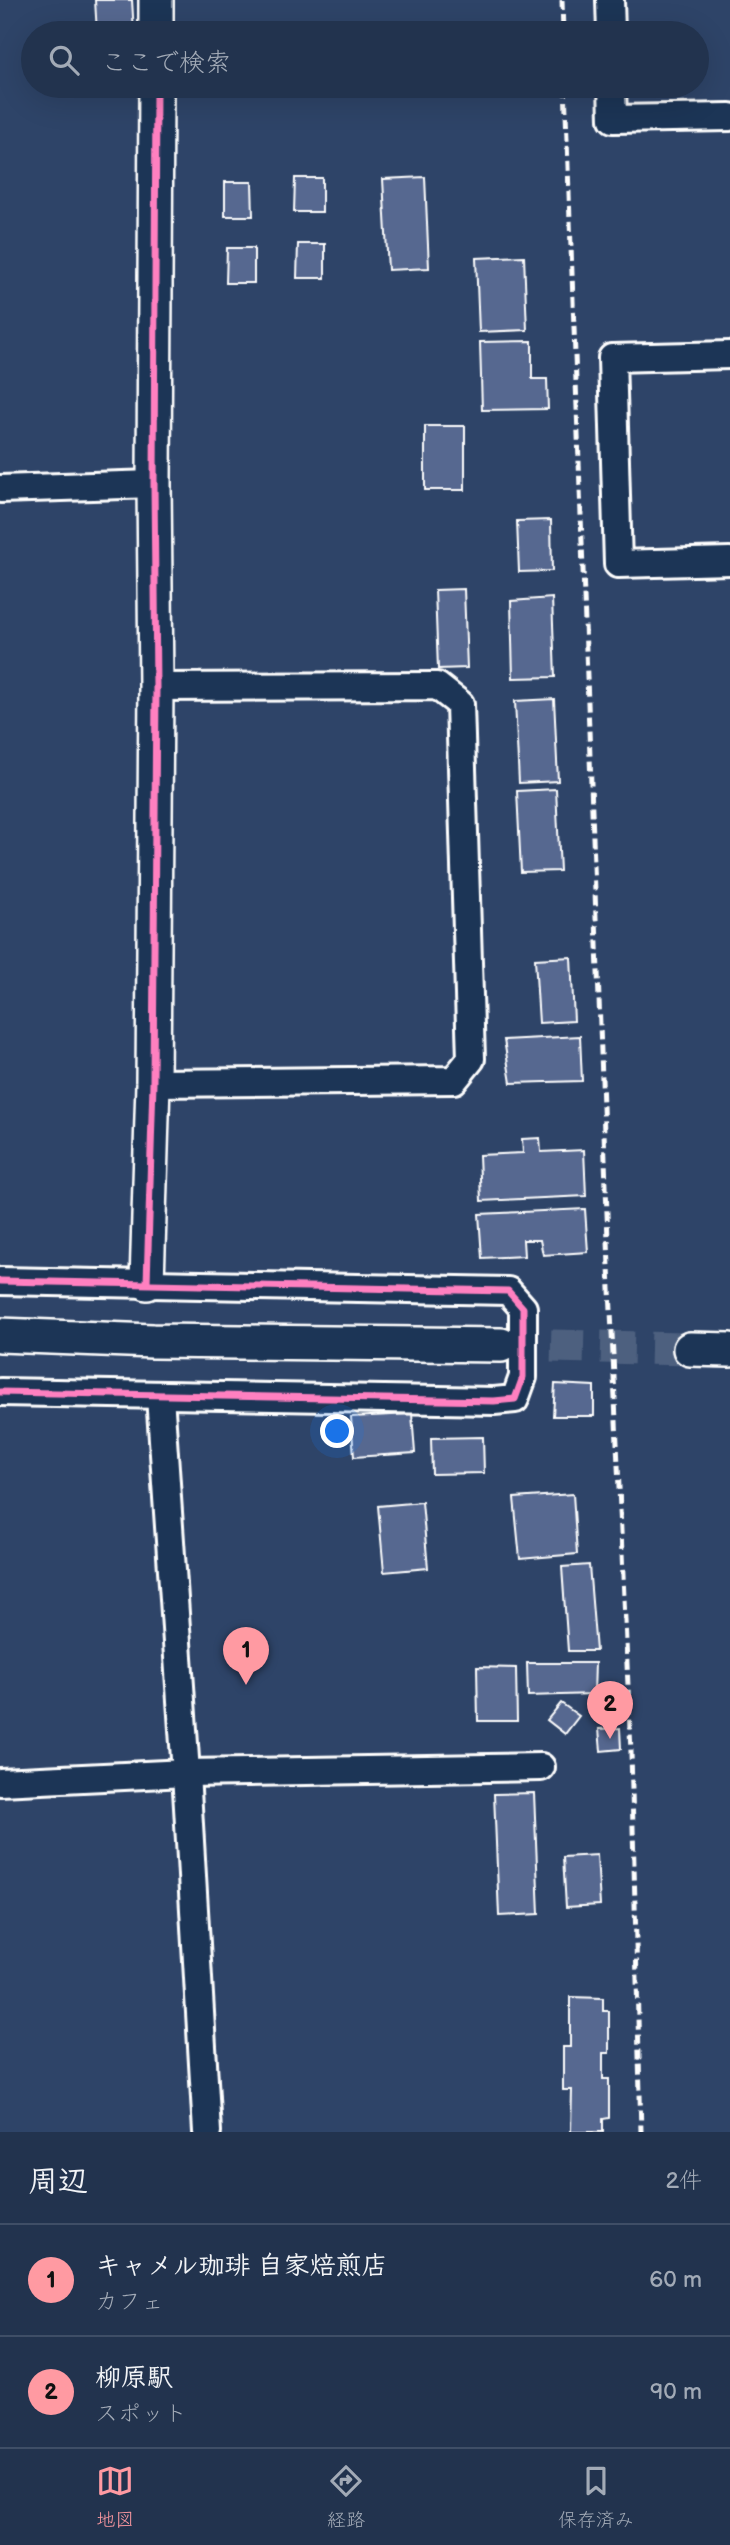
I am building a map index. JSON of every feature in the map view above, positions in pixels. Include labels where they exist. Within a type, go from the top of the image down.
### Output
[{"type":"street","points":[[156,0],[156,21]]},
{"type":"street","points":[[610,0],[611,21]]},
{"type":"street","points":[[147,1283],[153,1083],[156,687],[156,98]]},
{"type":"street","points":[[612,98],[613,119],[730,117]]},
{"type":"street","points":[[730,355],[612,358],[618,564],[730,561]]},
{"type":"street","points":[[0,489],[154,484]]},
{"type":"street","points":[[153,1083],[454,1080],[471,1059],[460,704],[437,686],[156,687]]},
{"type":"street","points":[[0,1281],[508,1290],[523,1308],[523,1377],[515,1399],[494,1401],[0,1392]]},
{"type":"street","points":[[0,1335],[153,1341],[501,1345]]},
{"type":"street","points":[[690,1349],[730,1350]]},
{"type":"street","points":[[160,1396],[186,1773],[206,2132]]},
{"type":"street","points":[[0,1782],[186,1773],[541,1767]]},
{"type":"building","points":[[95,0],[132,0],[133,21],[96,21]]},
{"type":"building","points":[[425,177],[429,268],[388,270],[383,179]]},
{"type":"building","points":[[295,178],[322,178],[322,212],[294,212]]},
{"type":"building","points":[[225,182],[252,182],[253,216],[225,216]]},
{"type":"building","points":[[298,244],[325,244],[325,278],[297,278]]},
{"type":"building","points":[[227,248],[254,248],[254,283],[226,283]]},
{"type":"building","points":[[524,256],[527,330],[479,332],[476,258]]},
{"type":"building","points":[[532,341],[532,379],[547,379],[548,409],[482,410],[480,342]]},
{"type":"building","points":[[425,426],[465,426],[465,490],[425,490]]},
{"type":"building","points":[[551,520],[552,571],[519,572],[517,521]]},
{"type":"building","points":[[464,589],[467,668],[438,669],[435,590]]},
{"type":"building","points":[[552,598],[555,677],[513,678],[511,601]]},
{"type":"building","points":[[554,699],[558,781],[519,783],[515,701]]},
{"type":"building","points":[[556,789],[560,871],[521,872],[517,791]]},
{"type":"building","points":[[571,957],[574,1021],[539,1023],[535,959]]},
{"type":"building","points":[[580,1036],[582,1081],[511,1083],[504,1040]]},
{"type":"building","points":[[540,1138],[541,1152],[584,1150],[586,1196],[481,1201],[479,1155],[523,1153],[522,1139]]},
{"type":"building","points":[[585,1209],[588,1252],[543,1255],[540,1240],[523,1240],[524,1256],[482,1258],[479,1214]]},
{"type":"building","points":[[555,1384],[594,1386],[594,1416],[553,1416]]},
{"type":"building","points":[[412,1414],[415,1453],[354,1457],[351,1417]]},
{"type":"building","points":[[483,1437],[484,1473],[432,1474],[431,1438]]},
{"type":"building","points":[[573,1494],[577,1554],[520,1559],[514,1498]]},
{"type":"building","points":[[422,1502],[428,1568],[384,1572],[378,1506]]},
{"type":"building","points":[[589,1565],[596,1651],[568,1651],[562,1567]]},
{"type":"building","points":[[527,1663],[595,1663],[594,1694],[528,1696]]},
{"type":"building","points":[[477,1667],[516,1668],[517,1721],[478,1721]]},
{"type":"building","points":[[561,1703],[579,1716],[565,1734],[547,1720]]},
{"type":"building","points":[[620,1728],[621,1749],[601,1751],[599,1729]]},
{"type":"building","points":[[534,1793],[539,1914],[499,1916],[494,1794]]},
{"type":"building","points":[[597,1855],[600,1905],[566,1907],[563,1857]]},
{"type":"building","points":[[570,1997],[603,1998],[603,2011],[609,2011],[609,2053],[603,2053],[603,2079],[609,2079],[609,2118],[603,2119],[603,2132],[571,2132],[572,2090],[563,2090],[563,2047],[570,2047]]},
{"type":"tunnel","points":[[501,1345],[690,1349]]},
{"type":"railway","points":[[562,0],[563,21]]},
{"type":"railway","points":[[565,98],[609,1267],[631,1752],[641,2132]]},
{"type":"cycle path","points":[[147,1283],[153,1083],[156,687],[156,98]]},
{"type":"cycle path","points":[[0,1281],[508,1291],[523,1308],[523,1377],[515,1399],[494,1401],[0,1392]]},
{"type":"place","name":"キャメル珈琲 自家焙煎店","points":[[246,1685]]},
{"type":"place","name":"柳原駅","points":[[610,1739]]}]
